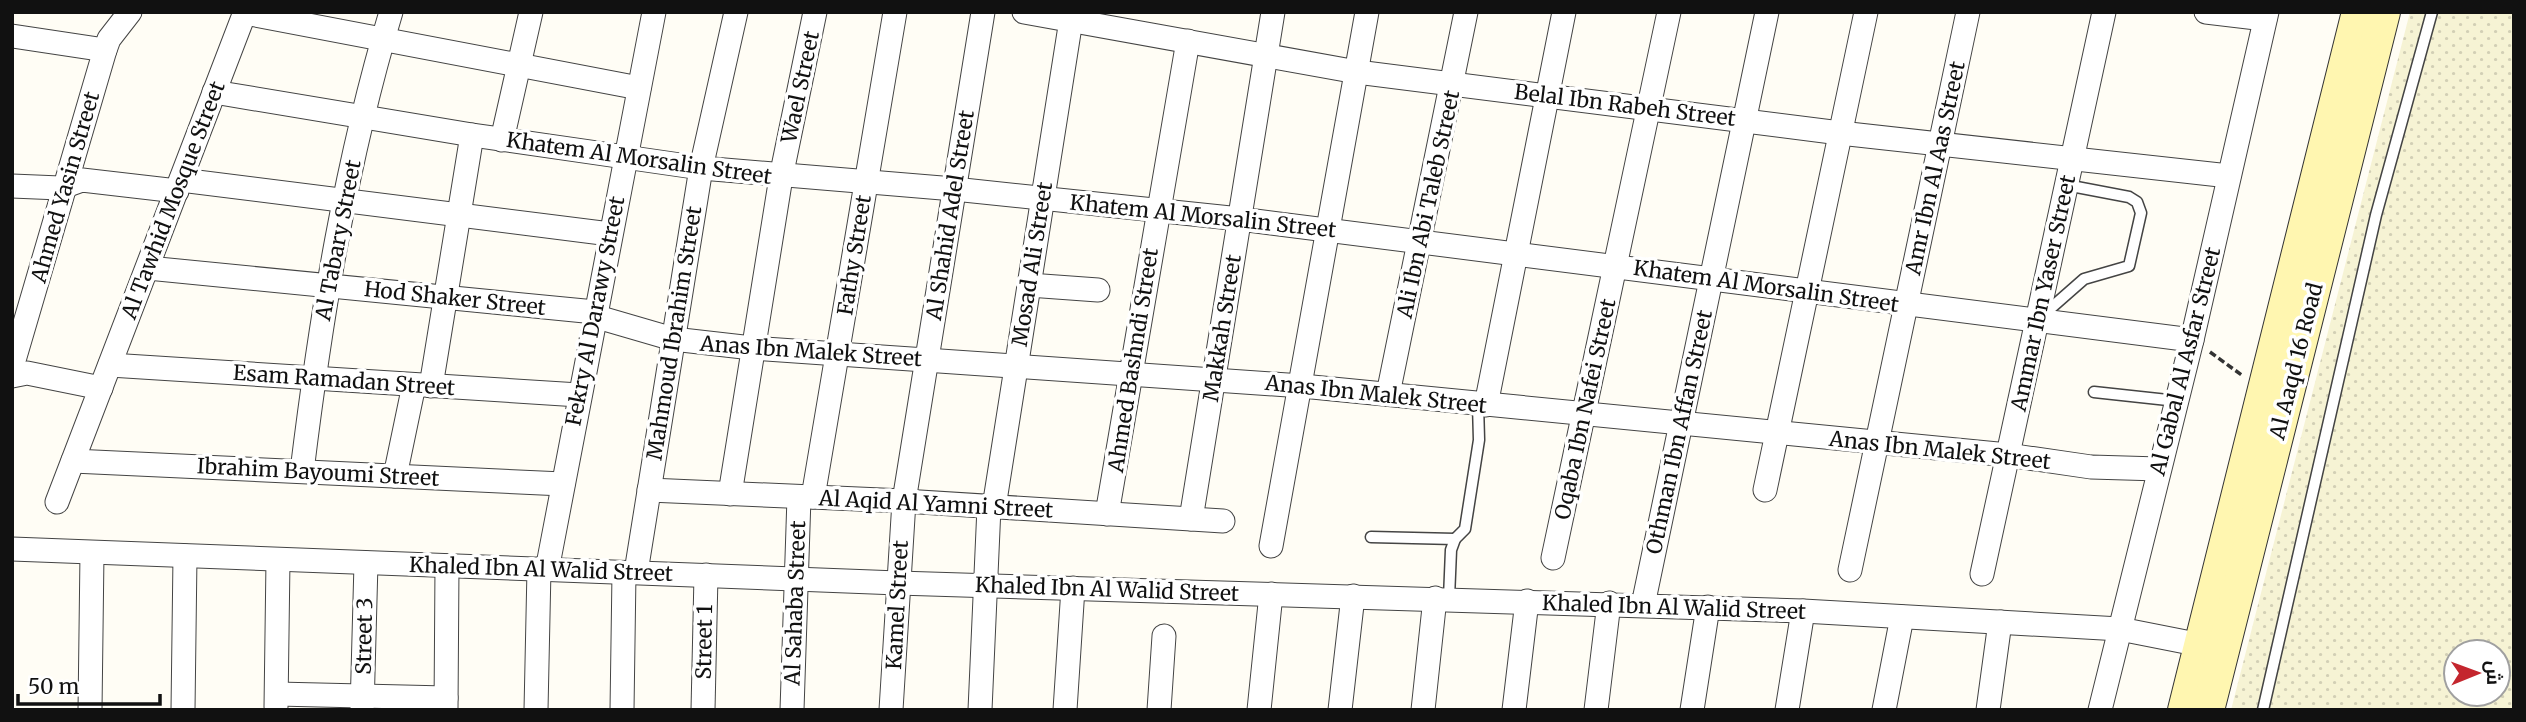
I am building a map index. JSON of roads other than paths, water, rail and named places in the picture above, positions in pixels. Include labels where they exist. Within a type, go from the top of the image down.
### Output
[{"type":"street","name":"Ahmed Yasin Street","points":[[12,367],[109,39],[130,12]]},
{"type":"street","name":"Al Tabary Street","points":[[302,471],[313,378],[344,201],[391,12]]},
{"type":"street","points":[[502,140],[531,12]]},
{"type":"street","name":"Mahmoud Ibrahim Street","points":[[622,710],[630,572],[649,491],[701,169],[736,12]]},
{"type":"street","name":"Wael Street","points":[[730,494],[781,177],[815,12]]},
{"type":"street","name":"Fathy Street","points":[[806,497],[838,354],[895,12]]},
{"type":"street","name":"Al Shahid Adel Street","points":[[904,501],[983,12]]},
{"type":"street","name":"Belal Ibn Rabeh Street","points":[[1024,12],[1357,72],[1744,121],[2229,176]]},
{"type":"street","name":"Makkah Street","points":[[1191,519],[1273,12]]},
{"type":"street","points":[[1271,546],[1302,386],[1367,12]]},
{"type":"street","name":"Ali Ibn Abi Taleb Street","points":[[1388,394],[1466,12]]},
{"type":"street","points":[[1482,404],[1564,12]]},
{"type":"street","name":"Oqaba Ibn Nafei Street","points":[[1553,558],[1669,12]]},
{"type":"street","name":"Othman Ibn Affan Street","points":[[1643,605],[1767,12]]},
{"type":"street","points":[[1765,490],[1866,12]]},
{"type":"street","name":"Amr Ibn Al Aas Street","points":[[1850,570],[1968,12]]},
{"type":"street","name":"Ammar Ibn Yaser Street","points":[[1982,574],[2104,12]]},
{"type":"street","points":[[2206,12],[2266,16]]},
{"type":"street","name":"Al Aaqd 16 Road","points":[[2184,710],[2358,12]]},
{"type":"street","name":"Al Aaqd 16 Road","points":[[2208,710],[2384,12]]},
{"type":"street","points":[[245,13],[639,88]]},
{"type":"street","name":"Al Tawhid Mosque Street","points":[[57,502],[245,13]]},
{"type":"street","name":"Fekry Al Darawy Street","points":[[536,710],[543,569],[563,484],[652,13]]},
{"type":"street","name":"Al Gabal Al Asfar Street","points":[[2100,710],[2192,340],[2266,16]]},
{"type":"street","name":"Mosad Ali Street","points":[[979,710],[992,507],[1071,20]]},
{"type":"street","points":[[12,36],[106,50]]},
{"type":"street","name":"Ahmed Bashndi Street","points":[[1107,514],[1188,41]]},
{"type":"street","name":"Khatem Al Morsalin Street","points":[[214,92],[502,140],[701,169],[954,189],[1240,219],[1616,265],[1906,306],[2192,340]]},
{"type":"street","points":[[395,476],[446,297],[472,135]]},
{"type":"street","points":[[12,187],[66,187],[82,180],[179,186],[344,201],[610,234]]},
{"type":"street","name":"Hod Shaker Street","points":[[148,268],[595,314]]},
{"type":"street","points":[[1029,285],[1098,290]]},
{"type":"street","name":"Anas Ibn Malek Street","points":[[595,314],[673,340],[752,348],[1130,372],[1302,386],[2008,455],[2091,467],[2159,469]]},
{"type":"street","name":"Esam Ramadan Street","points":[[110,365],[579,396]]},
{"type":"street","points":[[12,376],[27,373],[101,387]]},
{"type":"street","name":"Ibrahim Bayoumi Street","points":[[73,461],[563,484]]},
{"type":"street","name":"Al Aqid Al Yamni Street","points":[[649,491],[904,501],[1223,521]]},
{"type":"street","name":"Al Sahaba Street","points":[[792,710],[796,579],[806,497]]},
{"type":"street","name":"Kamel Street","points":[[891,710],[904,501]]},
{"type":"street","name":"Khaled Ibn Al Walid Street","points":[[12,549],[898,583],[1803,611],[2120,629],[2201,645]]},
{"type":"street","points":[[90,710],[92,553]]},
{"type":"street","points":[[183,710],[185,556]]},
{"type":"street","points":[[278,559],[276,702],[446,704],[447,566]]},
{"type":"street","name":"Street 3","points":[[362,703],[366,563]]},
{"type":"street","name":"Street 1","points":[[703,710],[706,575]]},
{"type":"street","points":[[1065,710],[1073,588]]},
{"type":"street","points":[[1259,710],[1271,594]]},
{"type":"street","points":[[1340,710],[1353,596]]},
{"type":"street","points":[[1423,710],[1442,598]]},
{"type":"street","points":[[1514,710],[1527,601]]},
{"type":"street","points":[[1596,710],[1609,603]]},
{"type":"street","points":[[1692,710],[1708,607]]},
{"type":"street","points":[[1787,710],[1803,611]]},
{"type":"street","points":[[1884,710],[1902,617]]},
{"type":"street","points":[[1988,710],[2000,622]]},
{"type":"street","points":[[1159,710],[1164,636]]},
{"type":"lane","points":[[2263,710],[2376,215],[2432,12]]},
{"type":"lane","points":[[2036,321],[2084,279],[2126,268],[2132,261],[2141,213],[2137,202],[2129,197],[2066,185]]},
{"type":"lane","points":[[2094,392],[2177,401]]},
{"type":"lane","points":[[1442,598],[1451,550],[1455,539],[1465,529],[1482,404]]},
{"type":"lane","points":[[1371,537],[1455,539]]}]
